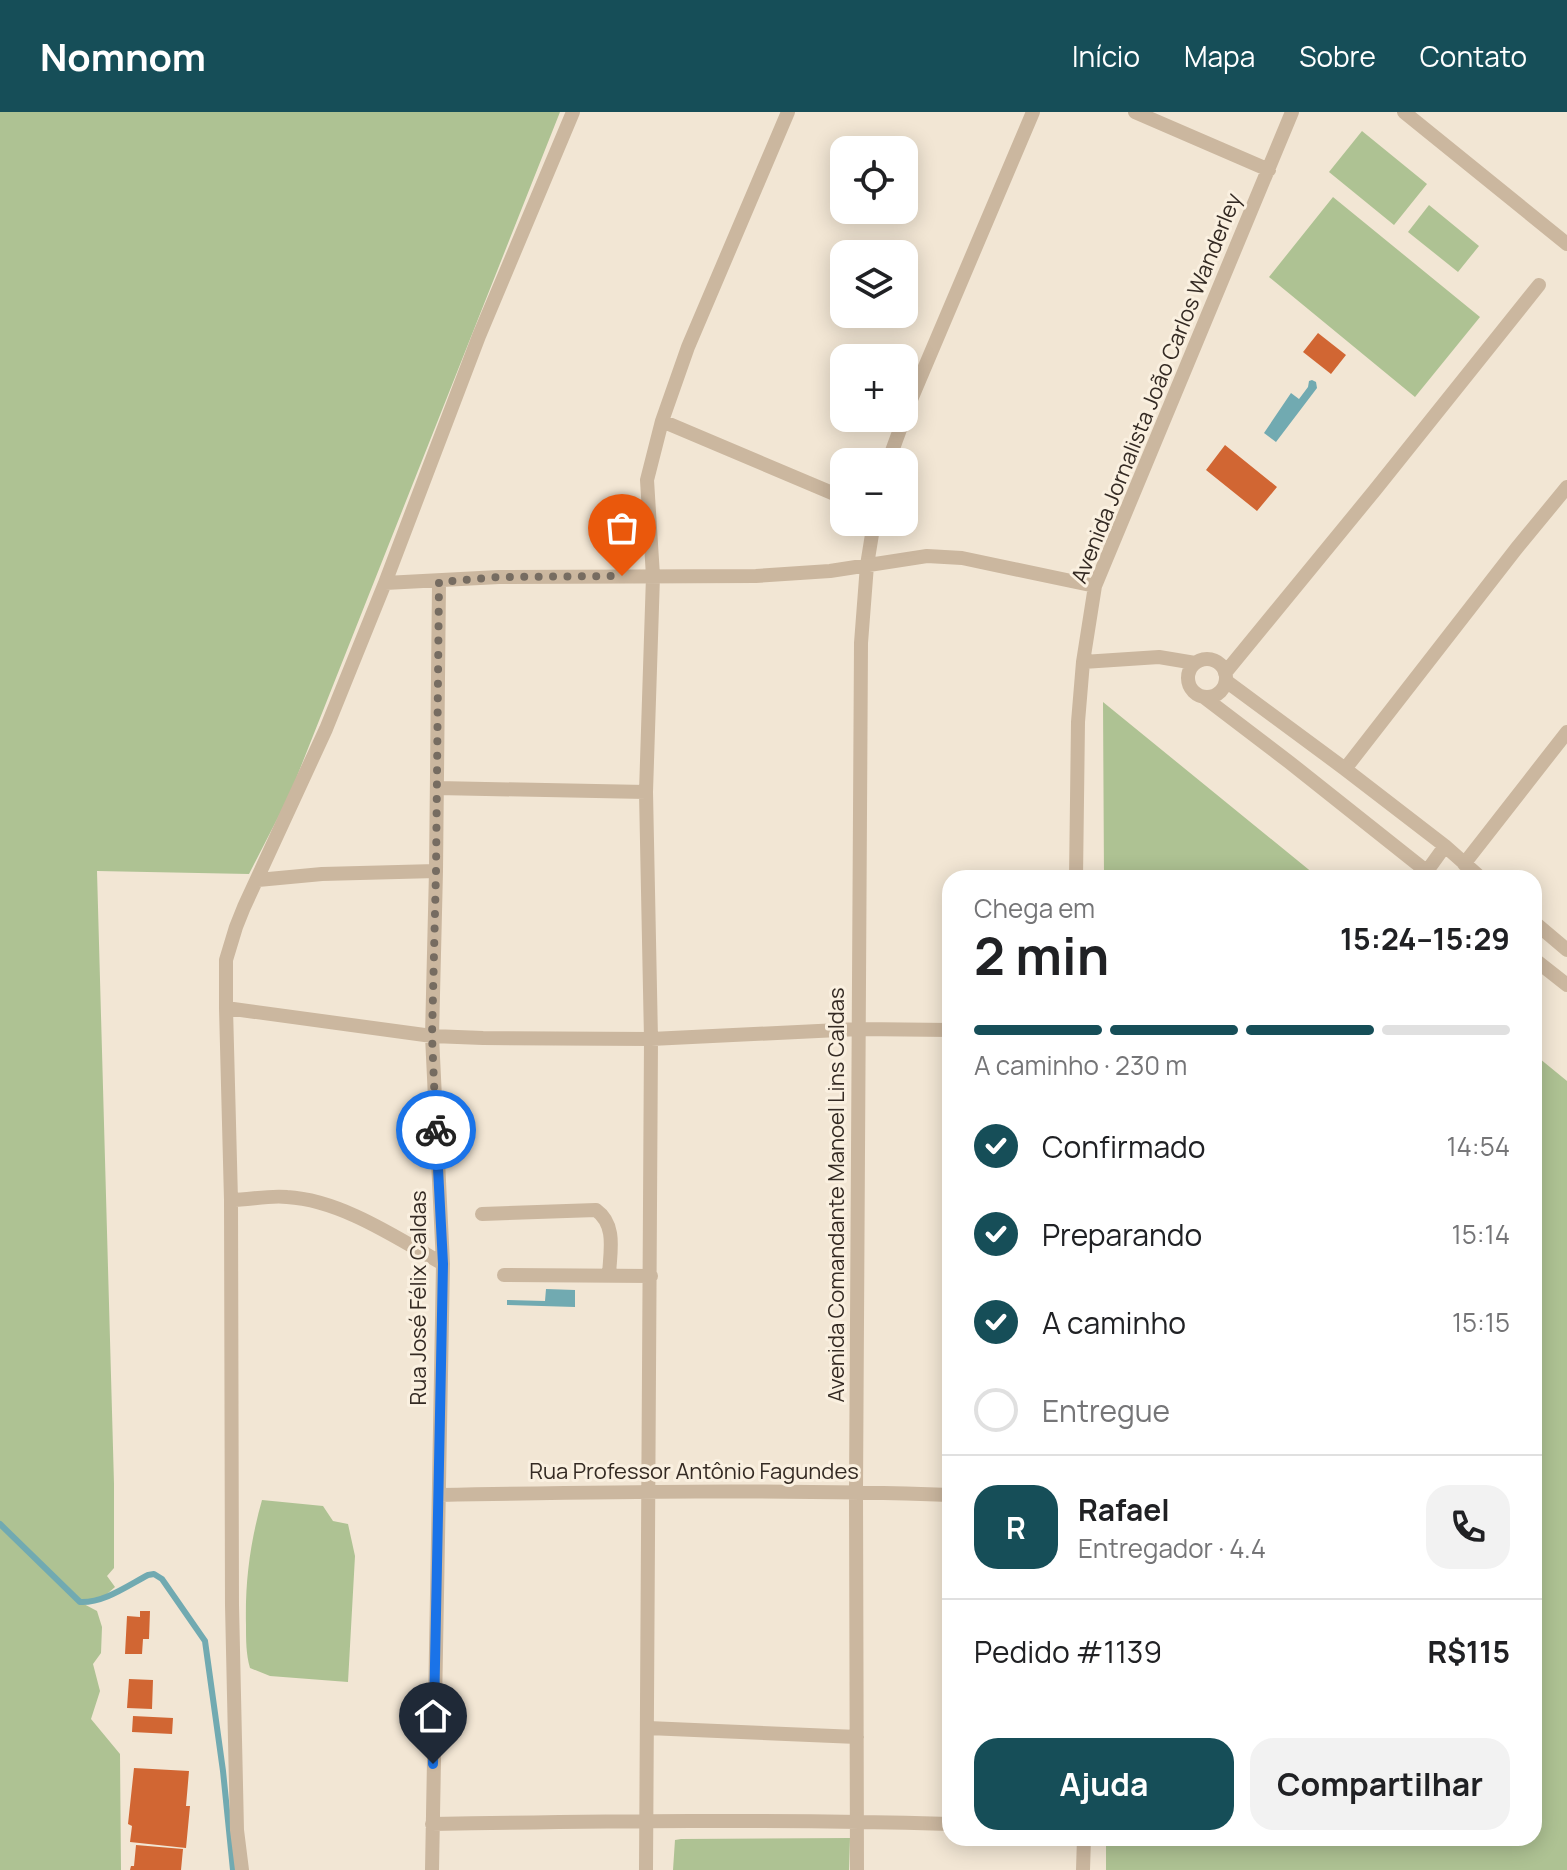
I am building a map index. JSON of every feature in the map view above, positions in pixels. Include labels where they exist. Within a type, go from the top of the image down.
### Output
[{"type":"street","points":[[242,1870],[237,1830],[232,1605],[231,1200],[226,960],[236,927],[326,729],[479,336],[573,112]]},
{"type":"street","points":[[646,1870],[651,1039],[646,792],[653,576],[647,480],[662,421],[688,347],[788,112]]},
{"type":"street","points":[[893,448],[1033,112]]},
{"type":"street","points":[[1135,112],[1269,170]]},
{"type":"street","name":"Avenida Jornalista João Carlos Wanderley","points":[[1076,870],[1078,722],[1083,662],[1095,586],[1292,112]]},
{"type":"street","points":[[1404,112],[1567,244]]},
{"type":"street","points":[[1225,677],[1539,285]]},
{"type":"street","points":[[662,421],[830,492]]},
{"type":"street","points":[[1345,769],[1567,487]]},
{"type":"street","name":"Avenida Comandante Manoel Lins Caldas","points":[[857,1870],[861,643],[872,536]]},
{"type":"street","points":[[385,583],[499,577],[756,576],[830,571],[927,556],[962,558],[1095,586]]},
{"type":"street","name":"Rua José Félix Caldas","points":[[432,1870],[443,1264],[432,1036],[439,582]]},
{"type":"street","points":[[1083,662],[1159,657],[1195,663],[1209,659],[1222,667],[1224,688],[1205,698]]},
{"type":"street","points":[[1195,663],[1188,676],[1192,691],[1425,870]]},
{"type":"street","points":[[1225,677],[1445,846],[1471,870]]},
{"type":"street","points":[[1464,864],[1567,732]]},
{"type":"street","points":[[437,788],[646,792]]},
{"type":"street","points":[[1433,870],[1445,846]]},
{"type":"street","points":[[258,880],[322,874],[436,871]]},
{"type":"street","points":[[1542,929],[1567,950]]},
{"type":"street","points":[[1542,965],[1567,985]]},
{"type":"street","points":[[226,1008],[432,1036],[483,1038],[651,1039],[859,1029],[942,1030]]},
{"type":"street","points":[[231,1200],[268,1196],[315,1201],[365,1220],[443,1264]]},
{"type":"street","points":[[482,1214],[596,1210],[605,1216],[610,1228],[609,1275]]},
{"type":"street","points":[[504,1275],[651,1276]]},
{"type":"street","name":"Rua Professor Antônio Fagundes","points":[[439,1495],[650,1491],[856,1491],[942,1495]]},
{"type":"street","points":[[648,1728],[857,1737]]},
{"type":"street","points":[[432,1824],[648,1821],[942,1824]]},
{"type":"street","points":[[1083,1870],[1084,1846]]},
{"type":"green space","points":[[0,112],[560,112],[290,794],[249,874],[97,871],[114,1484],[114,1568],[107,1576],[115,1587],[100,1600],[82,1603],[97,1611],[102,1627],[101,1653],[93,1664],[100,1691],[91,1719],[120,1754],[121,1870],[0,1870]]},
{"type":"green space","points":[[1362,131],[1427,184],[1394,225],[1329,172]]},
{"type":"green space","points":[[1333,197],[1480,317],[1415,397],[1269,277]]},
{"type":"green space","points":[[1429,205],[1479,246],[1458,272],[1408,232]]},
{"type":"green space","points":[[1103,702],[1309,870],[1104,870]]},
{"type":"green space","points":[[1542,1061],[1567,1081],[1567,1870],[1106,1870],[1106,1846],[1542,1846]]},
{"type":"green space","points":[[262,1500],[323,1506],[333,1521],[348,1524],[355,1556],[348,1682],[270,1676],[250,1668],[246,1642],[247,1577]]},
{"type":"green space","points":[[850,1838],[849,1870],[673,1870],[675,1840]]},
{"type":"water","points":[[1312,380],[1317,388],[1276,442],[1264,433],[1291,393],[1299,399]]},
{"type":"water","points":[[546,1289],[575,1290],[575,1307],[507,1305],[507,1300],[545,1301]]},
{"type":"building","points":[[1318,333],[1346,355],[1331,374],[1303,352]]},
{"type":"building","points":[[1225,445],[1277,487],[1257,511],[1206,470]]},
{"type":"building","points":[[140,1611],[150,1611],[149,1639],[143,1639],[142,1654],[125,1654],[127,1616],[140,1617]]},
{"type":"building","points":[[129,1679],[153,1680],[152,1709],[127,1708]]},
{"type":"building","points":[[133,1716],[173,1718],[172,1734],[132,1732]]},
{"type":"building","points":[[134,1768],[189,1771],[186,1848],[130,1842],[132,1826],[128,1824]]},
{"type":"building","points":[[136,1845],[183,1849],[181,1870],[130,1870],[134,1866]]},
{"type":"waterway","points":[[0,1524],[80,1602],[107,1597],[154,1574],[162,1579],[205,1641],[233,1870]]},
{"type":"way so far","points":[[436,1130],[432,1036],[439,582],[499,577],[622,576]]},
{"type":"route","points":[[433,1764],[443,1264],[436,1130]]}]
